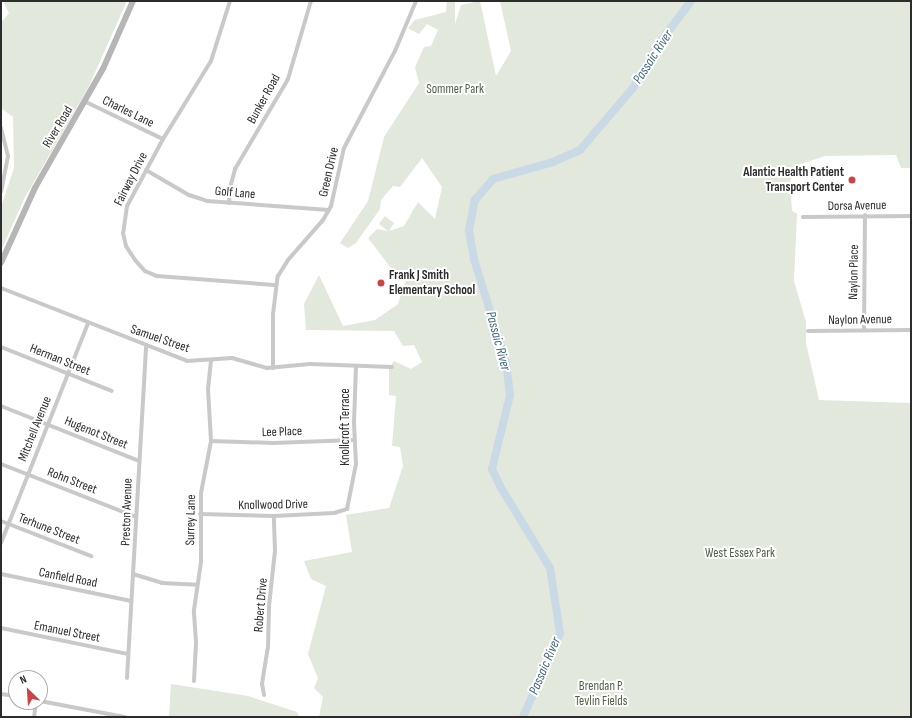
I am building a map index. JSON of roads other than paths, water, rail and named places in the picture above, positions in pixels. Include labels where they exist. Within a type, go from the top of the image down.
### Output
[{"type":"street","name":"River Road","points":[[1,263],[35,188],[86,102],[134,1]]},
{"type":"street","name":"Fairway Drive","points":[[230,1],[210,61],[163,139],[127,206],[123,224],[126,246],[141,267],[151,274],[163,278],[275,285]]},
{"type":"street","name":"Bunker Road","points":[[229,204],[230,188],[235,169],[288,79],[311,1]]},
{"type":"street","name":"Green Drive","points":[[273,368],[275,285],[288,260],[313,233],[329,210],[335,194],[344,148],[395,51],[416,1]]},
{"type":"street","name":"Charles Lane","points":[[86,102],[163,139]]},
{"type":"street","points":[[1,128],[8,156],[1,191]]},
{"type":"street","name":"Golf Lane","points":[[146,170],[189,195],[207,201],[229,204],[329,210]]},
{"type":"street","name":"Dorsa Avenue","points":[[803,217],[865,215],[911,216]]},
{"type":"street","name":"Naylon Place","points":[[864,329],[865,215]]},
{"type":"street","name":"Samuel Street","points":[[1,288],[187,361],[232,358],[273,368],[310,364],[392,367]]},
{"type":"street","name":"Mitchell Avenue","points":[[1,543],[88,323]]},
{"type":"street","name":"Naylon Avenue","points":[[808,331],[864,329],[911,330]]},
{"type":"street","name":"Preston Avenue","points":[[127,678],[146,346]]},
{"type":"street","name":"Herman Street","points":[[1,347],[112,391]]},
{"type":"street","name":"Surrey Lane","points":[[194,681],[196,642],[194,610],[200,562],[201,493],[211,440],[208,389],[211,360]]},
{"type":"street","name":"Knollcroft Terrace","points":[[345,511],[354,476],[356,366]]},
{"type":"street","name":"Hugenot Street","points":[[1,406],[139,461]]},
{"type":"street","name":"Lee Place","points":[[211,440],[273,443],[354,440]]},
{"type":"street","name":"Rohn Street","points":[[1,464],[136,517]]},
{"type":"street","name":"Knollwood Drive","points":[[200,514],[274,516],[345,511]]},
{"type":"street","name":"Robert Drive","points":[[264,696],[262,684],[268,648],[269,606],[275,551],[274,516]]},
{"type":"street","name":"Terhune Street","points":[[1,521],[91,556]]},
{"type":"street","name":"Canfield Road","points":[[1,574],[131,601]]},
{"type":"street","points":[[133,574],[162,583],[197,585]]},
{"type":"street","name":"Emanuel Street","points":[[1,628],[128,654]]},
{"type":"street","points":[[48,703],[103,715],[125,717]]},
{"type":"waterway","name":"Passaic River","points":[[523,717],[560,633],[550,568],[500,486],[492,469],[510,395],[506,363],[474,259],[469,230],[475,200],[493,179],[553,162],[580,150],[633,88],[658,45],[691,1]]},
{"type":"place","name":"Alantic Health Patient Transport Center","points":[[852,180]]},
{"type":"place","name":"Frank J Smith Elementary School","points":[[381,283]]},
{"type":"park label","name":"Sommer Park","points":[[455,89]]},
{"type":"park label","name":"West Essex Park","points":[[740,553]]},
{"type":"park label","name":"Brendan P. Tevlin Fields","points":[[601,694]]}]
